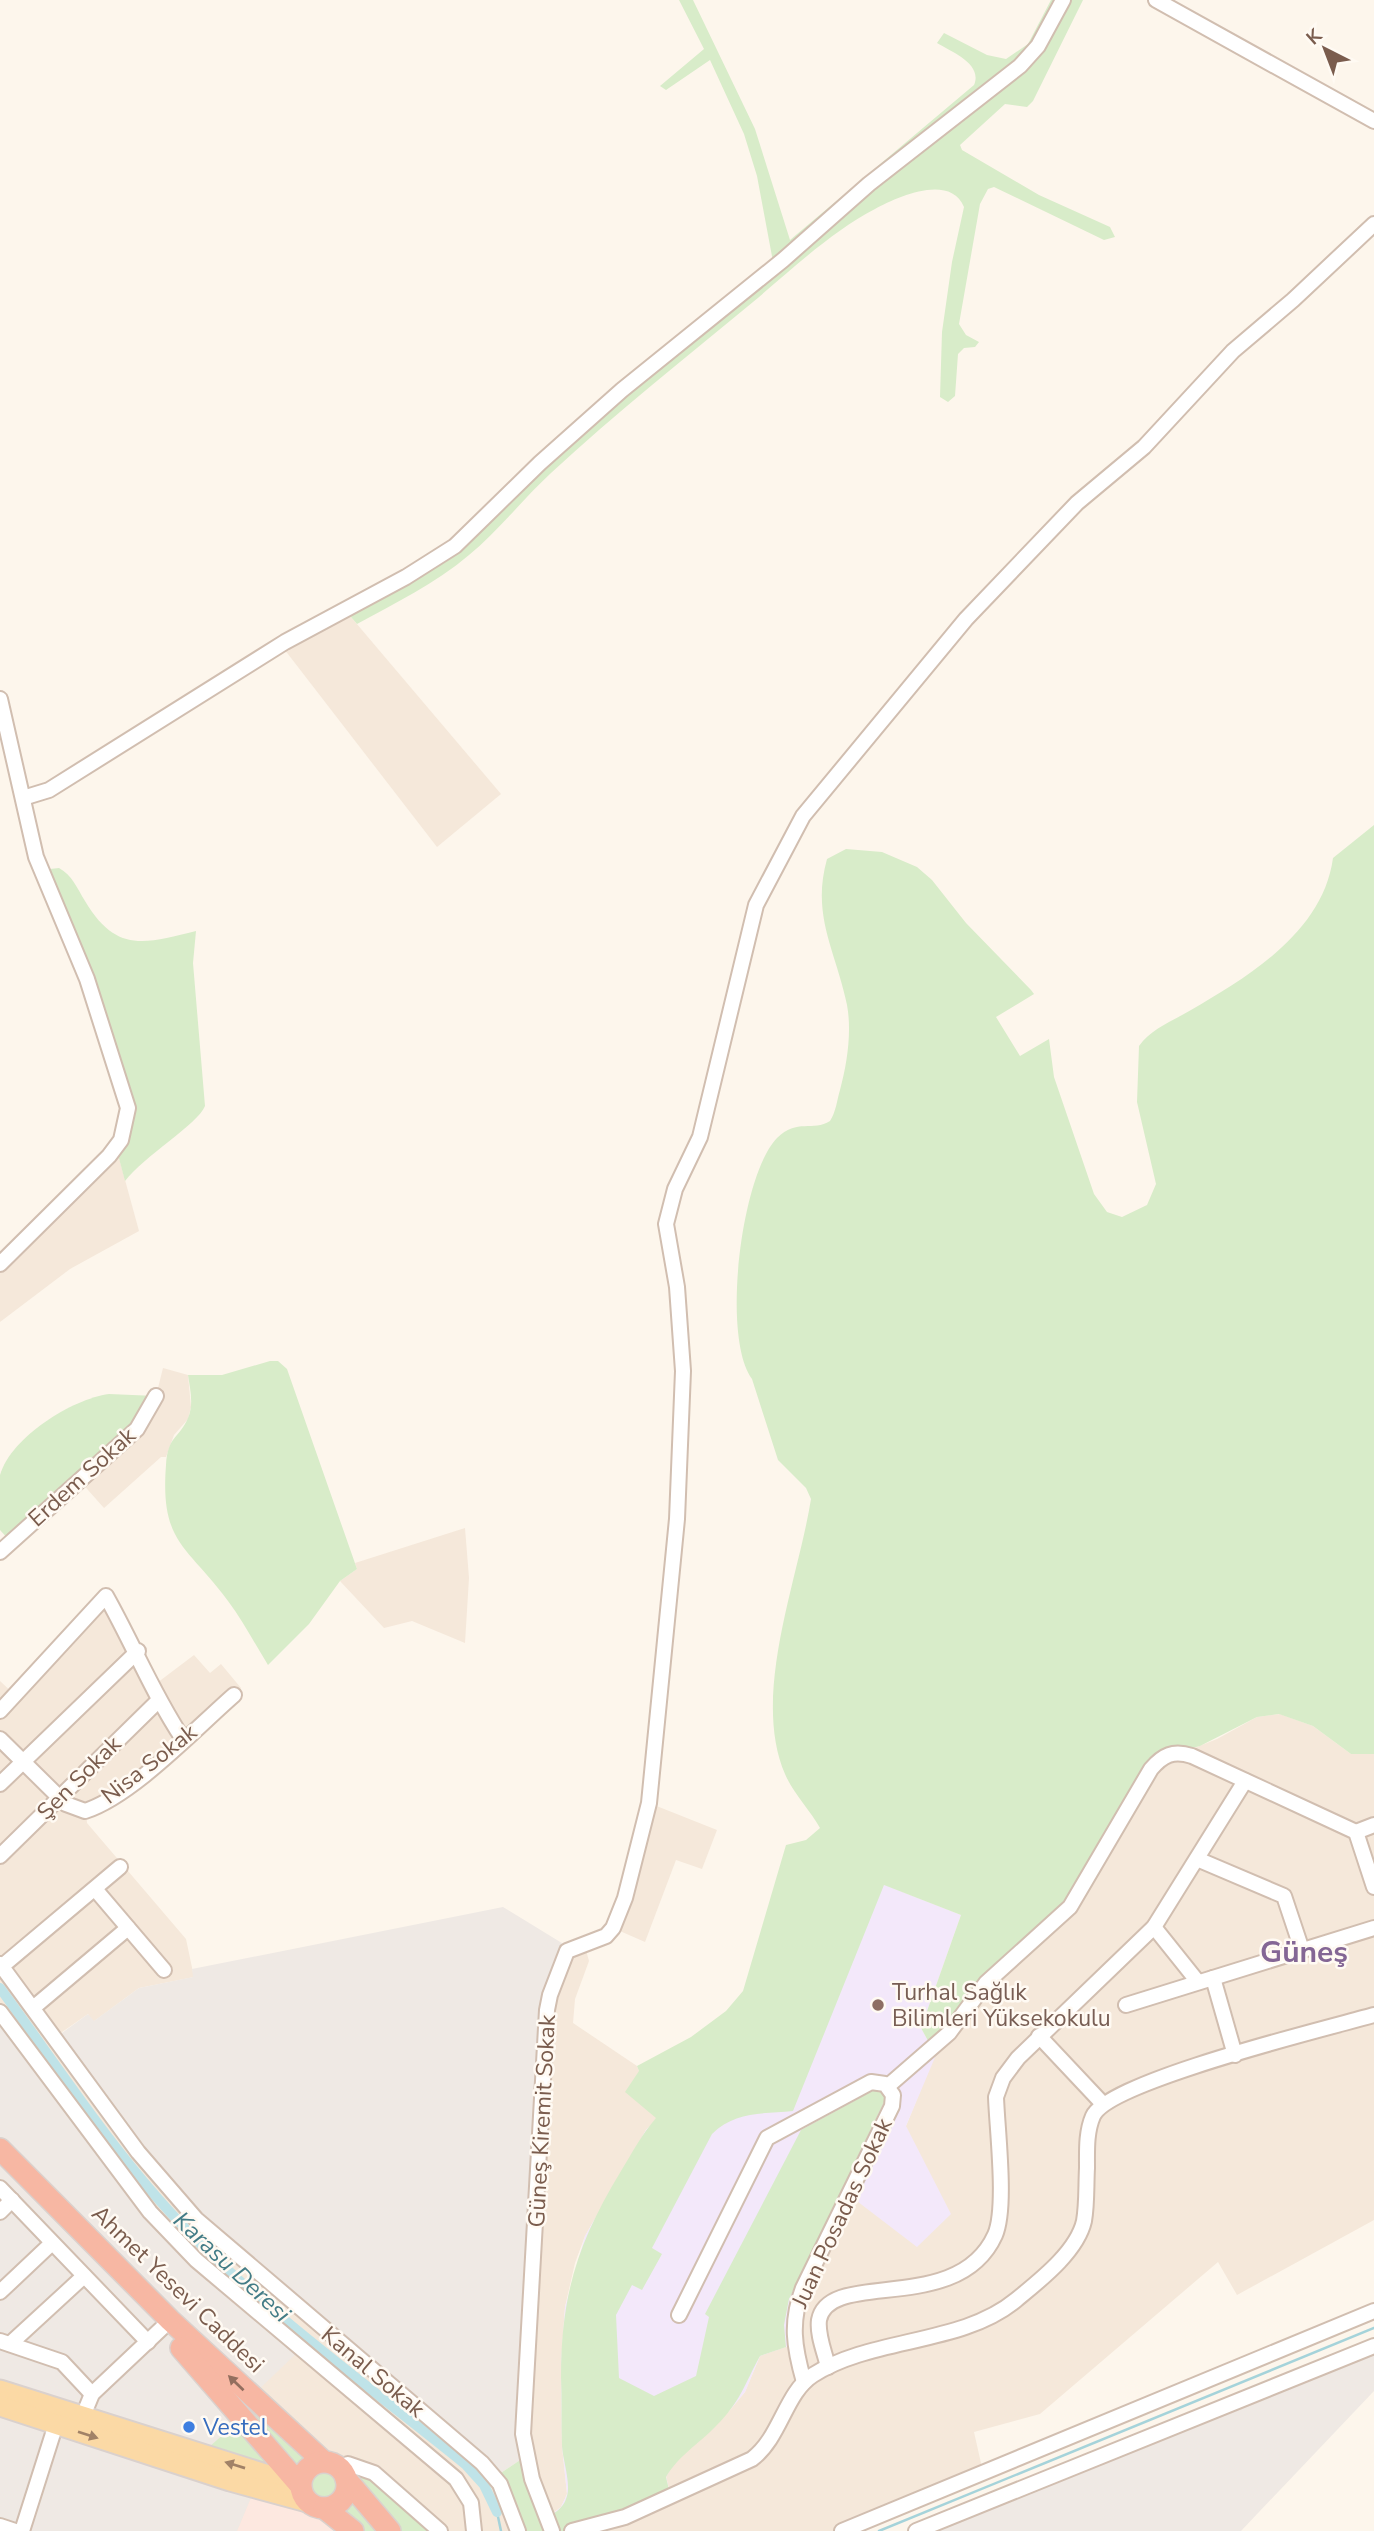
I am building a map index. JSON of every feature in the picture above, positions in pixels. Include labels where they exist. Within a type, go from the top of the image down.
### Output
[{"type":"highway","name":"Ahmet Yesevi Caddesi","points":[[0,2149],[175,2325],[337,2470],[390,2531]]},
{"type":"highway","name":"Ahmet Yesevi Caddesi","points":[[0,2165],[155,2335],[310,2498],[344,2528]]},
{"type":"highway","points":[[307,2468],[337,2470],[346,2490],[341,2501],[310,2498],[307,2468]]},
{"type":"main road","points":[[0,2390],[83,2416],[310,2498]]},
{"type":"main road","points":[[0,2406],[230,2482],[310,2498]]},
{"type":"street","points":[[23,798],[49,790],[285,642],[406,577],[454,545],[540,463],[626,387],[783,260],[869,184],[1020,66],[1038,46],[1063,0]]},
{"type":"street","points":[[1156,0],[1374,121]]},
{"type":"street","name":"Güneş Kiremit Sokak","points":[[552,2531],[532,2479],[523,2434],[537,2232],[547,2010],[565,1954],[574,1947],[609,1933],[625,1898],[649,1803],[677,1518],[683,1371],[677,1287],[666,1224],[675,1189],[700,1137],[757,905],[803,817],[966,619],[1077,503],[1144,447],[1233,351],[1293,300],[1374,224]]},
{"type":"street","points":[[0,699],[36,857],[87,979],[128,1108],[121,1140],[93,1173],[0,1264]]},
{"type":"street","name":"Erdem Sokak","points":[[0,1552],[131,1434],[147,1415],[156,1396]]},
{"type":"street","points":[[0,1712],[106,1596],[138,1651],[158,1701],[183,1739]]},
{"type":"street","points":[[0,1784],[138,1651]]},
{"type":"street","name":"Nisa Sokak","points":[[0,1739],[59,1798],[78,1810],[94,1808],[133,1782],[233,1695]]},
{"type":"street","name":"Şen Sokak","points":[[0,1856],[158,1701]]},
{"type":"street","points":[[888,2085],[949,2033],[986,1983],[1070,1907],[1159,1760],[1166,1755],[1182,1753],[1356,1832],[1374,1825]]},
{"type":"street","points":[[828,2367],[819,2328],[822,2312],[832,2300],[858,2292],[913,2289],[953,2277],[975,2262],[991,2243],[1000,2211],[999,2087],[1039,2036],[1112,1971],[1154,1927],[1245,1781]]},
{"type":"street","points":[[1356,1832],[1374,1887]]},
{"type":"street","points":[[1197,1859],[1284,1896],[1302,1950]]},
{"type":"street","points":[[1,1966],[120,1867]]},
{"type":"street","points":[[94,1889],[164,1970]]},
{"type":"street","points":[[1154,1927],[1198,1982]]},
{"type":"street","points":[[33,2008],[128,1928]]},
{"type":"street","points":[[1126,2005],[1374,1928]]},
{"type":"street","name":"Kanal Sokak","points":[[1,1966],[175,2197],[260,2276],[482,2463],[500,2484],[518,2531]]},
{"type":"street","points":[[1213,1978],[1235,2055]]},
{"type":"street","points":[[0,2012],[150,2212],[226,2287],[456,2479],[471,2503],[474,2531]]},
{"type":"street","points":[[572,2531],[625,2518],[752,2459],[774,2436],[804,2382],[828,2367],[986,2318],[1016,2300],[1074,2243],[1084,2221],[1089,2126],[1103,2104],[1135,2087],[1374,2015]]},
{"type":"street","points":[[1039,2036],[1103,2104]]},
{"type":"street","name":"Juan Posadas Sokak","points":[[679,2315],[767,2138],[871,2081],[888,2085],[893,2095],[892,2105],[796,2309],[793,2337],[804,2382]]},
{"type":"street","points":[[0,2188],[84,2276],[155,2335],[92,2394],[83,2416]]},
{"type":"street","points":[[0,2212],[12,2200]]},
{"type":"street","points":[[0,2292],[52,2243]]},
{"type":"street","points":[[5,2343],[84,2276]]},
{"type":"street","points":[[842,2531],[1374,2311]]},
{"type":"street","points":[[5,2343],[62,2362],[92,2394]]},
{"type":"street","points":[[916,2531],[1374,2346]]},
{"type":"street","points":[[22,2531],[56,2424]]},
{"type":"street","points":[[337,2470],[348,2464],[374,2473],[440,2531]]},
{"type":"street","points":[[0,2526],[15,2531]]},
{"type":"shaded area","points":[[345,610],[501,794],[437,847],[281,645]]},
{"type":"shaded area","points":[[116,1147],[139,1231],[70,1269],[0,1322],[0,1264]]},
{"type":"shaded area","points":[[163,1368],[188,1375],[191,1407],[188,1419],[174,1435],[166,1457],[161,1457],[104,1508],[80,1481],[156,1396]]},
{"type":"shaded area","points":[[465,1528],[469,1578],[465,1643],[412,1621],[384,1628],[340,1581],[357,1569],[355,1563]]},
{"type":"shaded area","points":[[106,1596],[153,1686],[194,1655],[210,1673],[221,1664],[241,1688],[153,1765],[86,1811],[87,1823],[186,1939],[194,1977],[139,1988],[93,2022],[88,2014],[55,2037],[482,2463],[518,2531],[0,2531],[0,1681],[15,1695]]},
{"type":"shaded area","points":[[1280,1714],[1313,1726],[1351,1754],[1374,1754],[1374,2220],[1237,2295],[1218,2262],[1040,2414],[974,2432],[983,2472],[842,2531],[584,2531],[671,2498],[666,2476],[675,2461],[730,2410],[745,2392],[760,2356],[794,2344],[793,2325],[849,2195],[906,2126],[935,2055],[932,2048],[1146,1778],[1182,1753],[1217,1739],[1257,1717]]},
{"type":"shaded area","points":[[649,1803],[717,1830],[702,1869],[676,1860],[645,1942],[613,1928]]},
{"type":"shaded area","points":[[819,1859],[961,1915],[921,2028],[936,2055],[906,2126],[951,2214],[917,2247],[849,2195],[803,2287],[794,2344],[760,2356],[745,2392],[730,2410],[675,2461],[666,2477],[671,2498],[547,2518],[561,2507],[567,2494],[562,2446],[561,2364],[565,2307],[585,2236],[646,2130],[687,2091]]},
{"type":"shaded area","points":[[503,1907],[570,1948],[550,1995],[526,2456],[495,2477],[196,2219],[55,2038],[88,2014],[94,2021],[139,1988],[193,1977],[192,1969]]},
{"type":"shaded area","points":[[584,1943],[589,1961],[575,1999],[573,2023],[637,2066],[657,2118],[646,2130],[585,2236],[575,2263],[565,2307],[561,2364],[562,2446],[567,2494],[561,2507],[547,2518],[526,2456],[542,2127],[558,1970]]},
{"type":"shaded area","points":[[0,2012],[150,2212],[300,2350],[251,2397],[231,2407],[255,2488],[237,2531],[0,2531]]},
{"type":"shaded area","points":[[1374,2346],[1374,2391],[1241,2531],[916,2531]]},
{"type":"shaded area","points":[[255,2488],[307,2502],[338,2531],[237,2531]]},
{"type":"green space","points":[[679,0],[693,0],[755,129],[790,240],[974,85],[976,78],[970,65],[937,43],[944,33],[987,55],[1006,59],[1028,44],[1051,0],[1083,0],[1033,101],[1027,107],[1005,104],[960,145],[962,150],[1039,195],[1110,227],[1115,237],[1104,240],[994,187],[988,189],[980,204],[959,324],[966,335],[979,342],[975,347],[964,348],[958,354],[955,396],[948,402],[940,397],[942,332],[952,262],[964,207],[957,197],[947,191],[935,190],[909,194],[885,204],[827,240],[626,407],[551,473],[469,555],[443,575],[357,624],[345,610],[406,577],[495,509],[774,267],[757,176],[744,134],[710,60],[666,90],[660,86],[704,49]]},
{"type":"green space","points":[[1374,825],[1374,1754],[1351,1754],[1313,1726],[1279,1714],[1257,1717],[1200,1746],[1166,1755],[1055,1922],[932,2048],[921,2028],[961,1915],[884,1885],[793,2111],[740,2117],[712,2134],[652,2248],[662,2254],[642,2290],[632,2285],[616,2315],[619,2378],[654,2396],[696,2376],[709,2317],[705,2314],[801,2130],[874,2090],[879,2090],[884,2095],[884,2102],[789,2299],[784,2325],[786,2347],[760,2356],[731,2409],[671,2469],[666,2477],[671,2498],[584,2531],[518,2531],[495,2477],[526,2456],[547,2517],[561,2508],[568,2493],[562,2446],[561,2377],[564,2320],[569,2294],[593,2221],[633,2151],[656,2118],[625,2092],[639,2071],[637,2066],[691,2037],[726,2011],[743,1991],[786,1845],[806,1840],[820,1828],[785,1774],[776,1743],[773,1709],[780,1638],[811,1499],[806,1488],[778,1460],[743,1358],[738,1329],[737,1294],[745,1219],[764,1157],[777,1138],[791,1128],[830,1121],[845,1070],[849,1037],[847,1005],[823,916],[823,879],[827,859],[846,849],[882,852],[917,867],[932,880],[966,923],[1031,990],[1034,994],[996,1017],[1020,1056],[1049,1039],[1054,1077],[1094,1194],[1107,1212],[1122,1217],[1147,1205],[1156,1184],[1137,1102],[1139,1046],[1156,1030],[1236,982],[1280,949],[1299,930],[1315,908],[1326,884],[1333,858]]},
{"type":"green space","points":[[59,868],[71,878],[97,918],[120,937],[146,941],[196,931],[193,963],[205,1106],[192,1122],[125,1181],[116,1147],[128,1108],[41,870]]},
{"type":"green space","points":[[278,1361],[287,1369],[357,1569],[340,1581],[309,1624],[268,1665],[233,1609],[179,1542],[167,1512],[165,1491],[169,1448],[190,1413],[188,1375],[222,1375]]},
{"type":"green space","points":[[109,1394],[156,1396],[147,1415],[11,1542],[0,1530],[0,1475],[6,1461],[16,1447],[45,1422],[78,1403]]},
{"type":"green space","points":[[212,2360],[329,2462],[374,2473],[440,2531],[353,2531],[324,2508],[201,2454],[241,2419]]},
{"type":"waterway","name":"Karasu Deresi","points":[[0,1988],[111,2142],[185,2228],[285,2321],[465,2464],[484,2485],[497,2512]]},
{"type":"waterway","points":[[879,2531],[1374,2328]]},
{"type":"waterway","points":[[497,2512],[501,2531]]},
{"type":"place","name":"Turhal Sağlık Bilimleri Yüksekokulu","points":[[878,2005]]},
{"type":"place","name":"Vestel","points":[[189,2427]]},
{"type":"district","name":"Güneş","points":[[1304,1952]]}]
